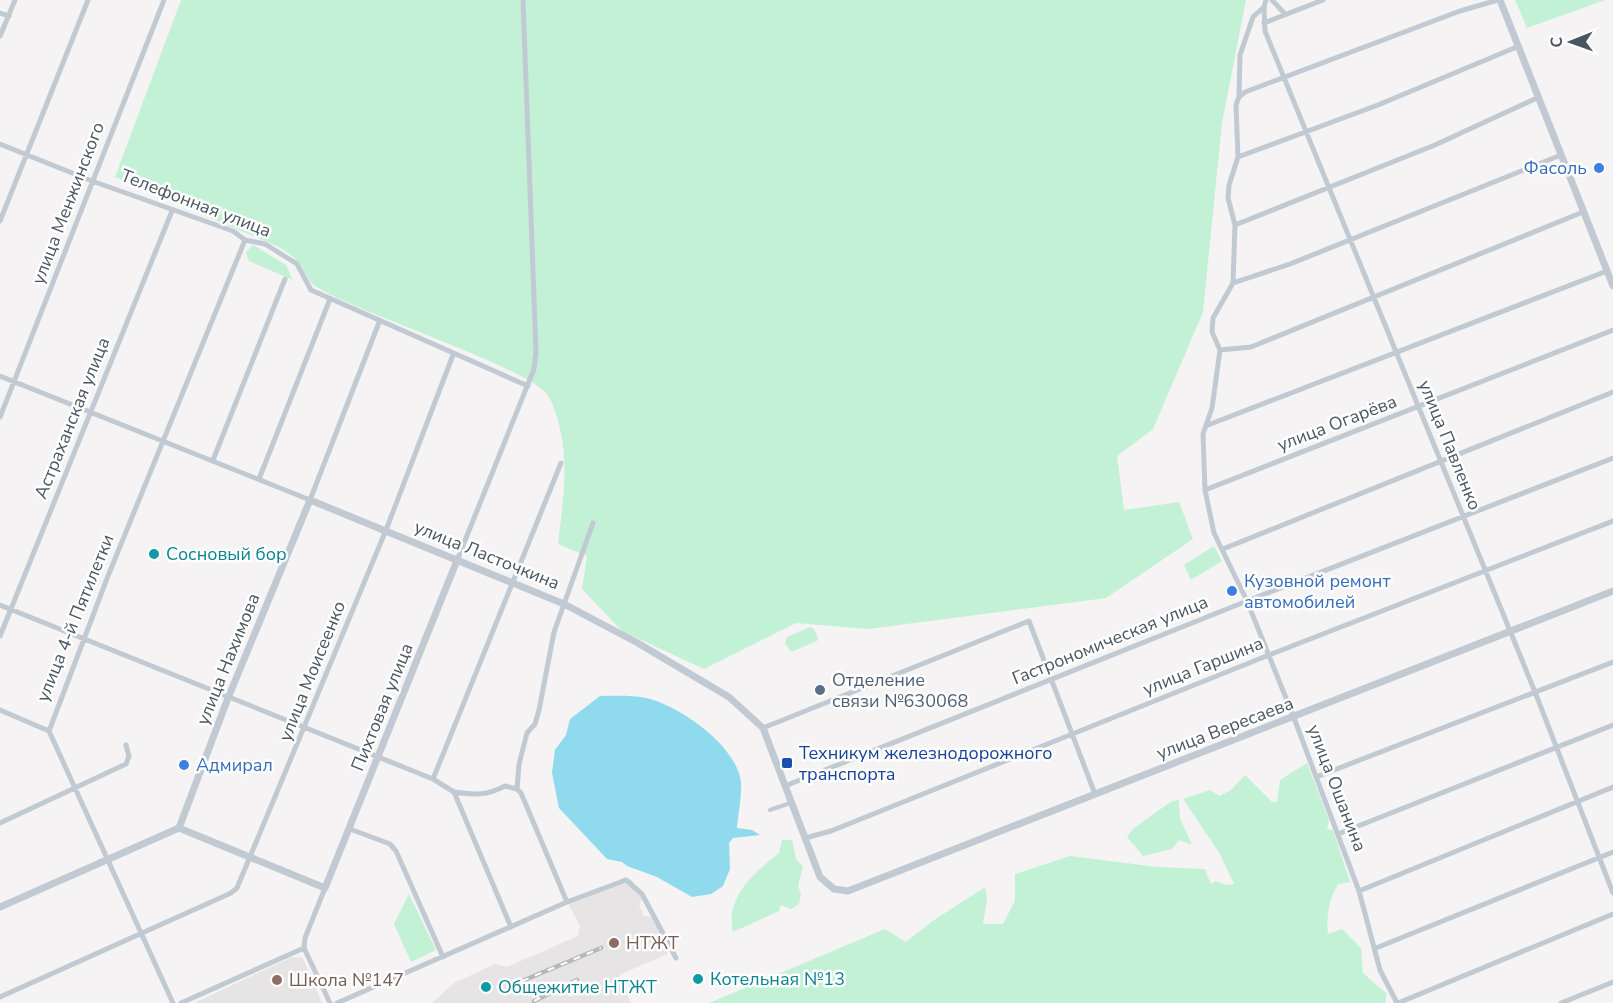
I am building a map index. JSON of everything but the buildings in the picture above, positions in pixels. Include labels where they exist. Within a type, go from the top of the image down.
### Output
[{"type":"street","points":[[0,36],[15,0]]},
{"type":"street","points":[[0,221],[88,0]]},
{"type":"street","name":"улица Менжинского","points":[[0,417],[164,0]]},
{"type":"street","name":"Пихтовая улица","points":[[304,948],[305,938],[534,369],[536,352],[523,0]]},
{"type":"street","name":"улица Ошанина","points":[[1266,0],[1264,7],[1253,17],[1240,55],[1239,97],[1236,105],[1238,157],[1228,191],[1235,225],[1233,283],[1213,318],[1212,332],[1220,350],[1208,425],[1203,434],[1205,490],[1210,522],[1246,601],[1294,718],[1359,891],[1380,970],[1398,1003]]},
{"type":"street","points":[[1272,0],[1285,14]]},
{"type":"street","points":[[1264,23],[1323,0]]},
{"type":"street","points":[[1239,97],[1245,92],[1460,10],[1499,0],[1613,286]]},
{"type":"street","name":"улица Павленко","points":[[1264,7],[1264,23],[1284,78],[1535,692],[1613,893]]},
{"type":"street","points":[[0,13],[9,16]]},
{"type":"street","points":[[1238,157],[1307,132],[1519,46]]},
{"type":"street","points":[[1235,225],[1435,145],[1539,98]]},
{"type":"street","name":"Телефонная улица","points":[[0,144],[172,211],[233,231],[245,240],[265,244],[297,264],[310,290],[453,355],[512,377],[528,386]]},
{"type":"street","points":[[1233,283],[1290,264],[1561,155]]},
{"type":"street","name":"Астраханская улица","points":[[0,636],[172,211]]},
{"type":"street","points":[[1220,350],[1251,347],[1584,212]]},
{"type":"street","name":"улица 4-й Пятилетки","points":[[173,1003],[106,861],[49,731],[82,640],[245,240]]},
{"type":"street","points":[[1208,425],[1607,271]]},
{"type":"street","points":[[213,460],[285,279]]},
{"type":"street","points":[[259,479],[330,299]]},
{"type":"street","name":"улица Нахимова","points":[[179,828],[228,698],[310,500],[380,320]]},
{"type":"street","name":"улица Огарёва","points":[[1205,490],[1613,330]]},
{"type":"street","name":"улица Моисеенко","points":[[0,997],[141,935],[231,893],[237,888],[386,530],[453,355]]},
{"type":"street","name":"улица Ласточкина","points":[[0,376],[512,581],[564,604],[636,642],[729,698],[763,728],[805,838],[826,885],[834,890],[848,891]]},
{"type":"street","points":[[1223,549],[1613,392]]},
{"type":"street","name":"Гастрономическая улица","points":[[785,786],[1246,601],[1613,458]]},
{"type":"street","points":[[433,779],[561,463]]},
{"type":"street","name":"улица Гаршина","points":[[805,838],[831,831],[1269,655],[1613,521]]},
{"type":"street","points":[[516,789],[524,743],[539,710],[554,632],[593,523]]},
{"type":"street","name":"улица Вересаева","points":[[848,891],[1613,591]]},
{"type":"street","points":[[0,605],[82,640],[433,779],[454,792],[488,795],[505,786],[516,789],[521,793],[567,902]]},
{"type":"street","points":[[763,728],[1029,621],[1095,794]]},
{"type":"street","points":[[1316,777],[1613,662]]},
{"type":"street","points":[[0,710],[49,731]]},
{"type":"street","points":[[1338,834],[1613,724]]},
{"type":"street","points":[[0,823],[75,790],[126,764],[129,756],[126,745]]},
{"type":"street","points":[[1359,891],[1613,787]]},
{"type":"street","points":[[454,792],[511,927]]},
{"type":"street","points":[[770,810],[791,802]]},
{"type":"street","points":[[0,908],[179,828],[325,888]]},
{"type":"street","points":[[350,829],[390,844],[396,850],[443,957]]},
{"type":"street","points":[[1376,948],[1613,852]]},
{"type":"street","points":[[336,1003],[567,902],[626,880],[642,894],[676,958]]},
{"type":"street","points":[[1398,1003],[1613,914]]},
{"type":"street","points":[[182,1003],[304,948],[330,1003]]},
{"type":"street","points":[[1561,1003],[1613,982]]},
{"type":"shaded area","name":"НТЖТ","points":[[626,877],[633,881],[642,899],[639,905],[644,916],[651,917],[670,949],[667,954],[619,975],[631,1003],[432,1003],[454,983],[495,964],[507,967],[578,936],[580,926],[568,903]]},
{"type":"shaded area","name":"Школа №147","points":[[292,957],[303,958],[322,1003],[194,1003]]},
{"type":"green space","points":[[181,0],[1246,0],[1222,123],[1203,312],[1153,429],[1117,456],[1124,510],[1179,502],[1193,539],[1106,598],[868,629],[796,623],[704,669],[622,631],[582,589],[587,556],[558,544],[564,488],[564,451],[556,415],[549,397],[537,385],[479,356],[336,297],[315,286],[298,261],[279,247],[115,177]]},
{"type":"green space","points":[[1515,0],[1605,0],[1527,28]]},
{"type":"green space","points":[[253,245],[286,265],[293,280],[249,261],[246,252]]},
{"type":"green space","points":[[1214,546],[1222,561],[1191,580],[1184,565]]},
{"type":"green space","points":[[810,627],[814,629],[817,641],[791,652],[785,643],[787,637]]},
{"type":"green space","points":[[1307,763],[1329,820],[1327,829],[1333,830],[1350,882],[1338,884],[1332,896],[1327,920],[1328,934],[1342,929],[1361,948],[1363,973],[1387,994],[1385,1003],[709,1003],[885,929],[906,942],[931,922],[985,887],[987,899],[983,924],[1003,924],[1015,901],[1015,874],[1070,856],[1157,867],[1205,869],[1211,884],[1215,881],[1226,885],[1234,884],[1220,854],[1183,799],[1210,790],[1219,796],[1231,790],[1245,775],[1272,802],[1277,802],[1280,780]]},
{"type":"green space","points":[[1179,800],[1180,819],[1192,845],[1179,840],[1172,849],[1143,856],[1127,837],[1134,828],[1172,801]]},
{"type":"green space","points":[[782,840],[792,840],[796,859],[803,866],[798,886],[801,894],[799,904],[791,909],[781,905],[779,911],[733,932],[733,908],[737,897],[751,878],[779,853]]},
{"type":"green space","points":[[409,894],[436,950],[411,962],[394,924]]},
{"type":"water","points":[[600,696],[646,698],[674,709],[690,718],[718,741],[737,768],[741,788],[737,828],[752,830],[760,835],[733,838],[729,843],[730,869],[723,886],[711,894],[692,897],[657,877],[622,862],[607,859],[559,808],[552,773],[555,750],[566,735],[570,719]]},
{"type":"railway","points":[[522,981],[601,948]]},
{"type":"railway","points":[[534,1001],[577,980]]},
{"type":"place","name":"Фасоль","points":[[1599,168]]},
{"type":"place","name":"Сосновый бор","points":[[154,554]]},
{"type":"place","name":"Кузовной ремонт автомобилей","points":[[1232,591]]},
{"type":"place","name":"Отделение связи №630068","points":[[820,690]]},
{"type":"place","name":"Техникум железнодорожного транспорта","points":[[787,763]]},
{"type":"place","name":"Адмирал","points":[[184,765]]},
{"type":"place","name":"НТЖТ","points":[[614,943]]},
{"type":"place","name":"Котельная №13","points":[[698,979]]},
{"type":"place","name":"Школа №147","points":[[277,980]]},
{"type":"place","name":"Общежитие НТЖТ","points":[[486,987]]}]
